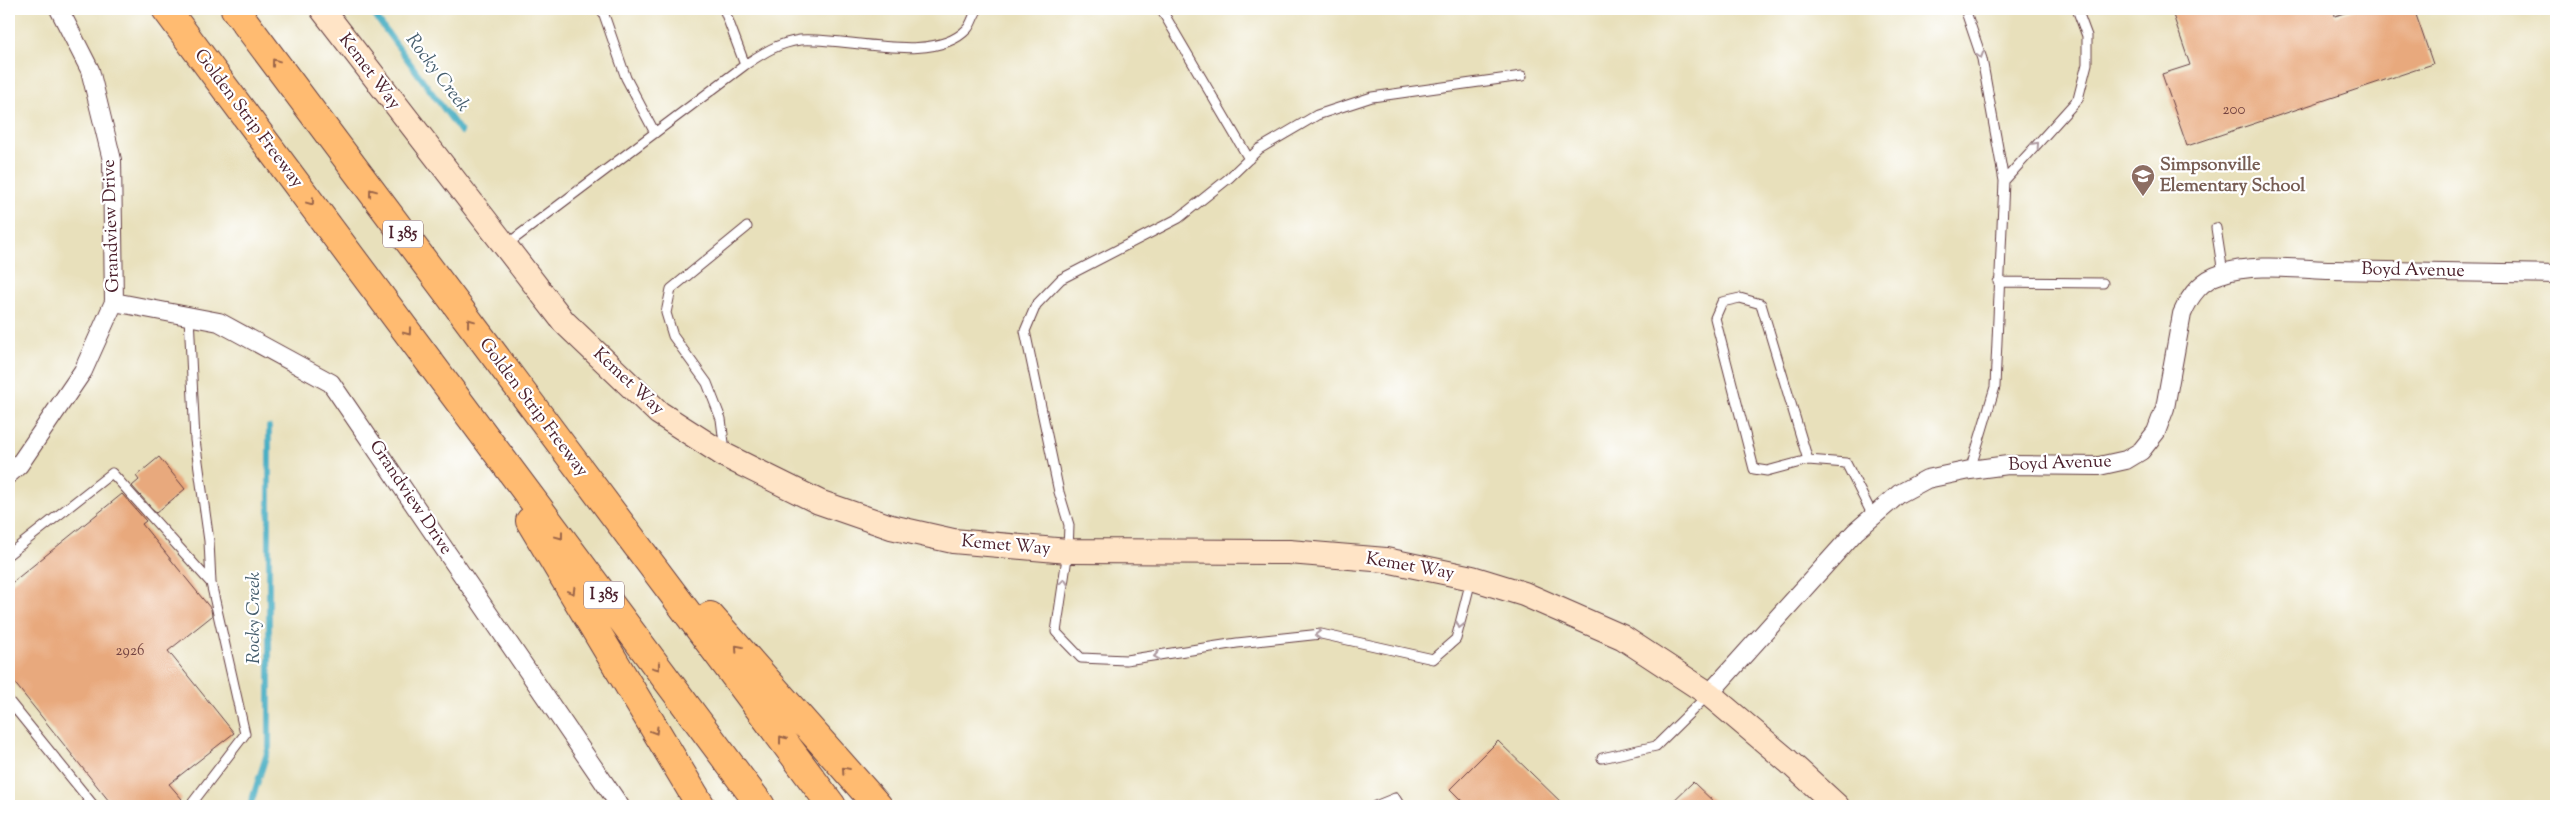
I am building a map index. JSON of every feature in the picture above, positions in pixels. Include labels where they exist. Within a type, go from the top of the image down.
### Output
[{"type":"highway","name":"Golden Strip Freeway","points":[[166,9],[761,806]]},
{"type":"highway","name":"Golden Strip Freeway","points":[[234,9],[832,806]]},
{"type":"highway","points":[[448,385],[701,806]]},
{"type":"highway","points":[[572,460],[878,806]]},
{"type":"street","name":"Grandview Drive","points":[[9,474],[19,465],[83,371],[114,302],[112,160],[90,70],[58,9]]},
{"type":"street","name":"Kemet Way","points":[[322,9],[564,322],[659,413],[726,456],[819,502],[891,527],[953,541],[1068,551],[1289,552],[1386,560],[1472,578],[1524,594],[1622,636],[1709,694],[1788,761],[1837,806]]},
{"type":"street","name":"Boyd Avenue","points":[[1709,694],[1831,557],[1873,516],[1899,494],[1927,479],[1970,470],[2008,465],[2099,466],[2126,460],[2141,451],[2156,432],[2165,408],[2182,314],[2187,303],[2201,285],[2223,273],[2250,269],[2296,269],[2556,274]]},
{"type":"street","name":"Grandview Drive","points":[[114,302],[219,322],[331,383],[620,806]]},
{"type":"lane","points":[[602,9],[626,78],[655,133]]},
{"type":"lane","points":[[724,9],[745,65]]},
{"type":"lane","points":[[504,246],[745,65],[774,46],[801,40],[902,47],[943,44],[967,29],[978,9]]},
{"type":"lane","points":[[1161,9],[1249,159]]},
{"type":"lane","points":[[1966,9],[1982,59],[2004,181],[1998,282],[1995,387],[1970,470]]},
{"type":"lane","points":[[2004,181],[2078,99],[2087,64],[2086,36],[2077,9]]},
{"type":"lane","points":[[1472,578],[1456,639],[1433,659],[1321,634],[1237,643],[1126,660],[1081,658],[1056,632],[1068,551],[1069,525],[1059,492],[1025,331],[1036,305],[1062,279],[1179,218],[1229,178],[1259,149],[1317,115],[1372,97],[1522,76]]},
{"type":"lane","points":[[726,456],[720,419],[707,383],[673,336],[666,313],[671,289],[746,227]]},
{"type":"lane","points":[[2216,228],[2223,273]]},
{"type":"lane","points":[[1998,282],[2103,284]]},
{"type":"lane","points":[[1808,460],[1761,304],[1740,298],[1722,302],[1715,318],[1754,468],[1767,471],[1808,460],[1846,463],[1873,516]]},
{"type":"lane","points":[[189,316],[195,440],[208,541],[210,583],[234,675],[245,734],[190,806]]},
{"type":"lane","points":[[9,554],[112,473],[210,583]]},
{"type":"lane","points":[[1602,758],[1656,746],[1709,694]]},
{"type":"lane","points":[[9,701],[94,806]]},
{"type":"lane","points":[[1376,806],[1395,798],[1400,806]]},
{"type":"building","points":[[2171,9],[2334,9],[2335,16],[2357,9],[2414,9],[2433,64],[2187,146],[2162,74],[2190,65]]},
{"type":"building","points":[[159,457],[185,489],[156,513],[132,486],[139,480],[136,476]]},
{"type":"building","points":[[122,494],[146,521],[142,524],[211,609],[212,616],[168,651],[234,733],[169,784],[182,799],[173,806],[113,806],[9,676],[9,585]]},
{"type":"building","points":[[1498,741],[1565,806],[1467,806],[1450,789]]},
{"type":"building","points":[[1693,782],[1718,806],[1668,806]]},
{"type":"waterway","name":"Rocky Creek","points":[[370,9],[461,132]]},
{"type":"waterway","name":"Rocky Creek","points":[[250,806],[269,747],[269,427]]},
{"type":"place","name":"Simpsonville Elementary School","points":[[2143,197]]}]
